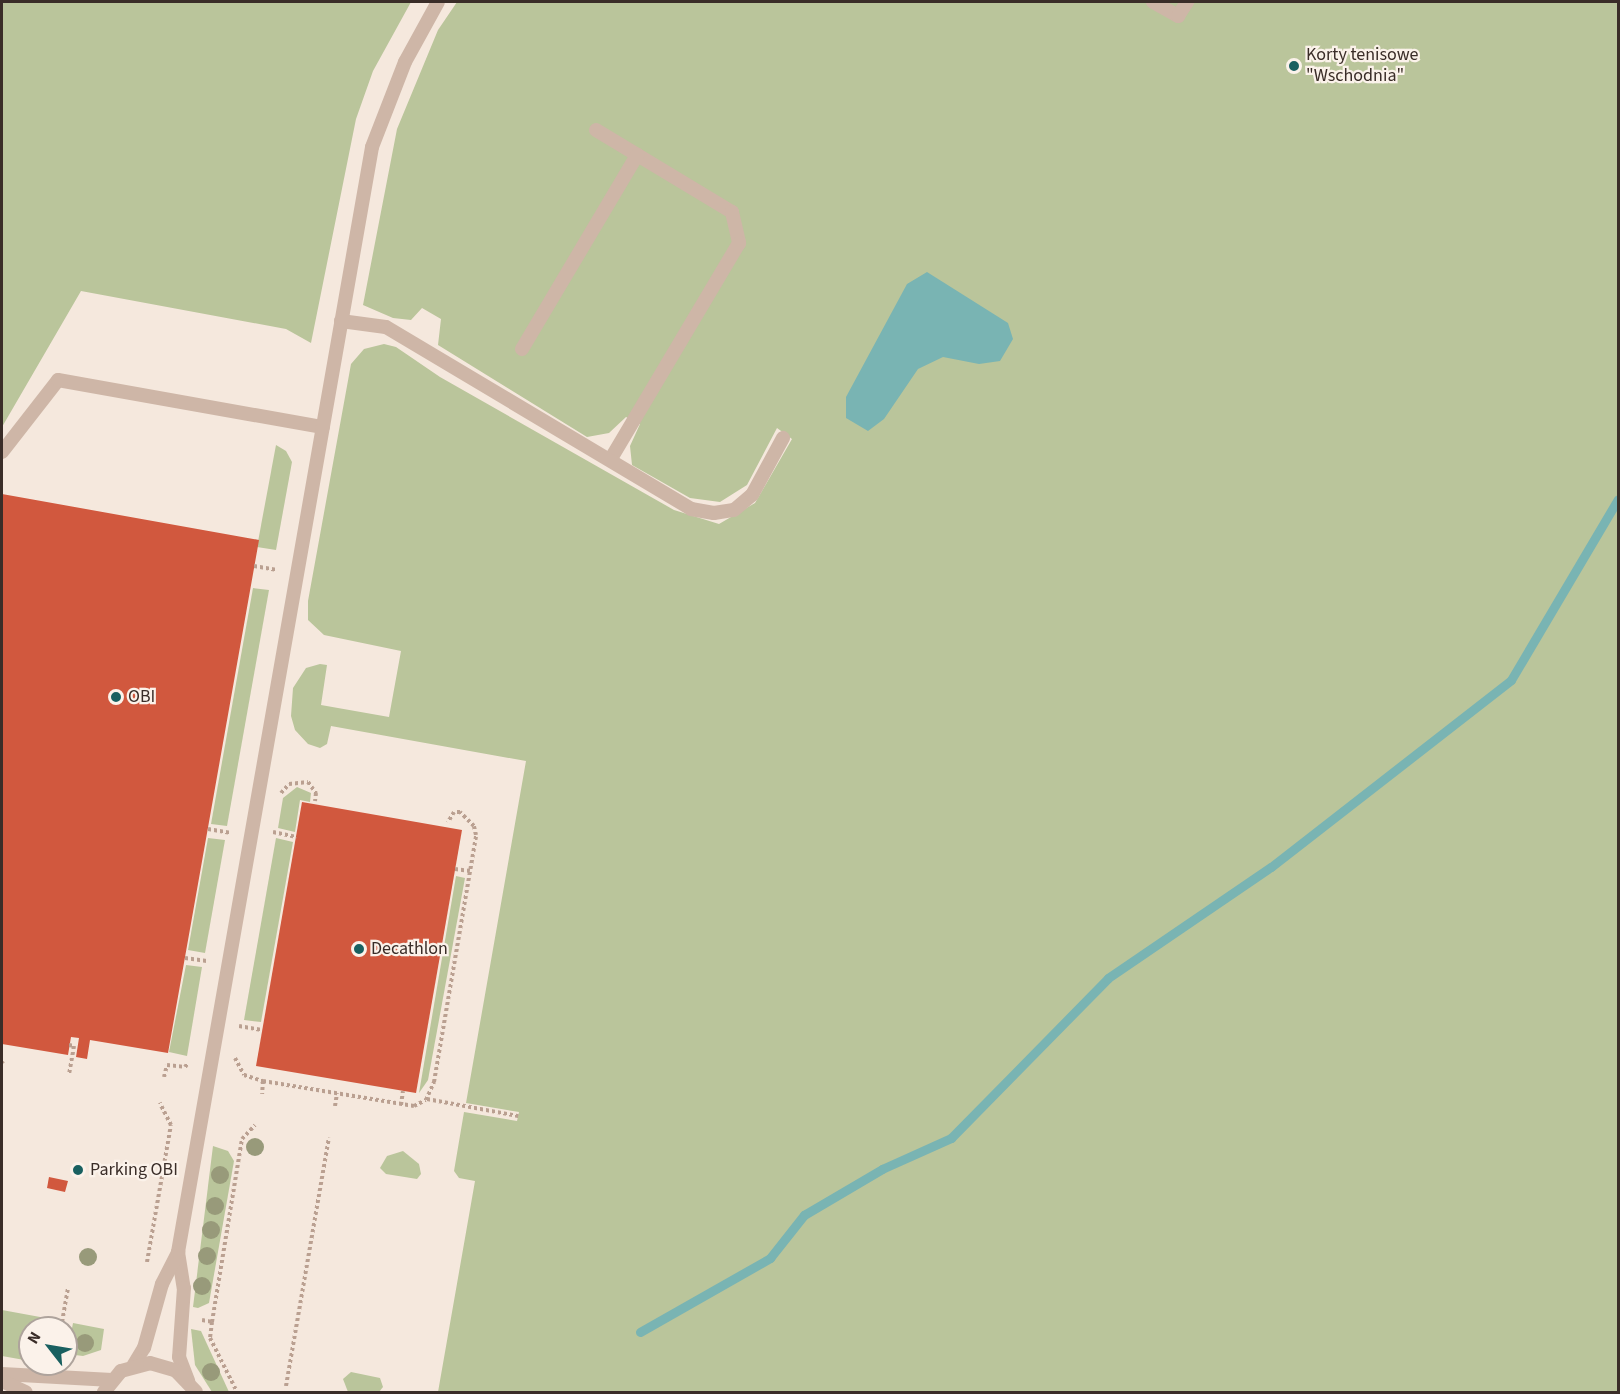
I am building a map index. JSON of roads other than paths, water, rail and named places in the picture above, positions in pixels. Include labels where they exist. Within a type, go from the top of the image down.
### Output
[{"type":"lane","points":[[104,1392],[112,1380],[133,1366],[144,1348],[162,1284],[178,1252],[372,147],[405,62],[438,2]]},
{"type":"lane","points":[[1153,2],[1178,16],[1187,2]]},
{"type":"lane","points":[[596,130],[732,212],[739,243],[610,460]]},
{"type":"lane","points":[[522,349],[637,155]]},
{"type":"lane","points":[[341,321],[386,327],[692,509],[714,513],[734,510],[752,495],[783,438]]},
{"type":"lane","points":[[2,452],[58,380],[323,428]]},
{"type":"lane","points":[[178,1252],[184,1288],[179,1357],[192,1387]]},
{"type":"lane","points":[[133,1366],[159,1364],[192,1387]]},
{"type":"lane","points":[[2,1374],[112,1380]]},
{"type":"lane","points":[[2,1381],[26,1392]]},
{"type":"water","points":[[927,272],[1008,323],[1013,339],[1000,361],[979,364],[943,357],[918,369],[884,419],[868,431],[846,418],[846,397],[907,284]]},
{"type":"waterway","points":[[640,1332],[770,1258],[804,1215],[882,1169],[951,1138],[1108,978],[1271,867],[1511,680],[1618,499]]},
{"type":"place","name":"Korty tenisowe \"Wschodnia\"","points":[[1294,66]]},
{"type":"place","name":"OBI","points":[[116,697]]},
{"type":"place","name":"Decathlon","points":[[359,949]]},
{"type":"place","name":"Parking OBI","points":[[78,1170]]}]
